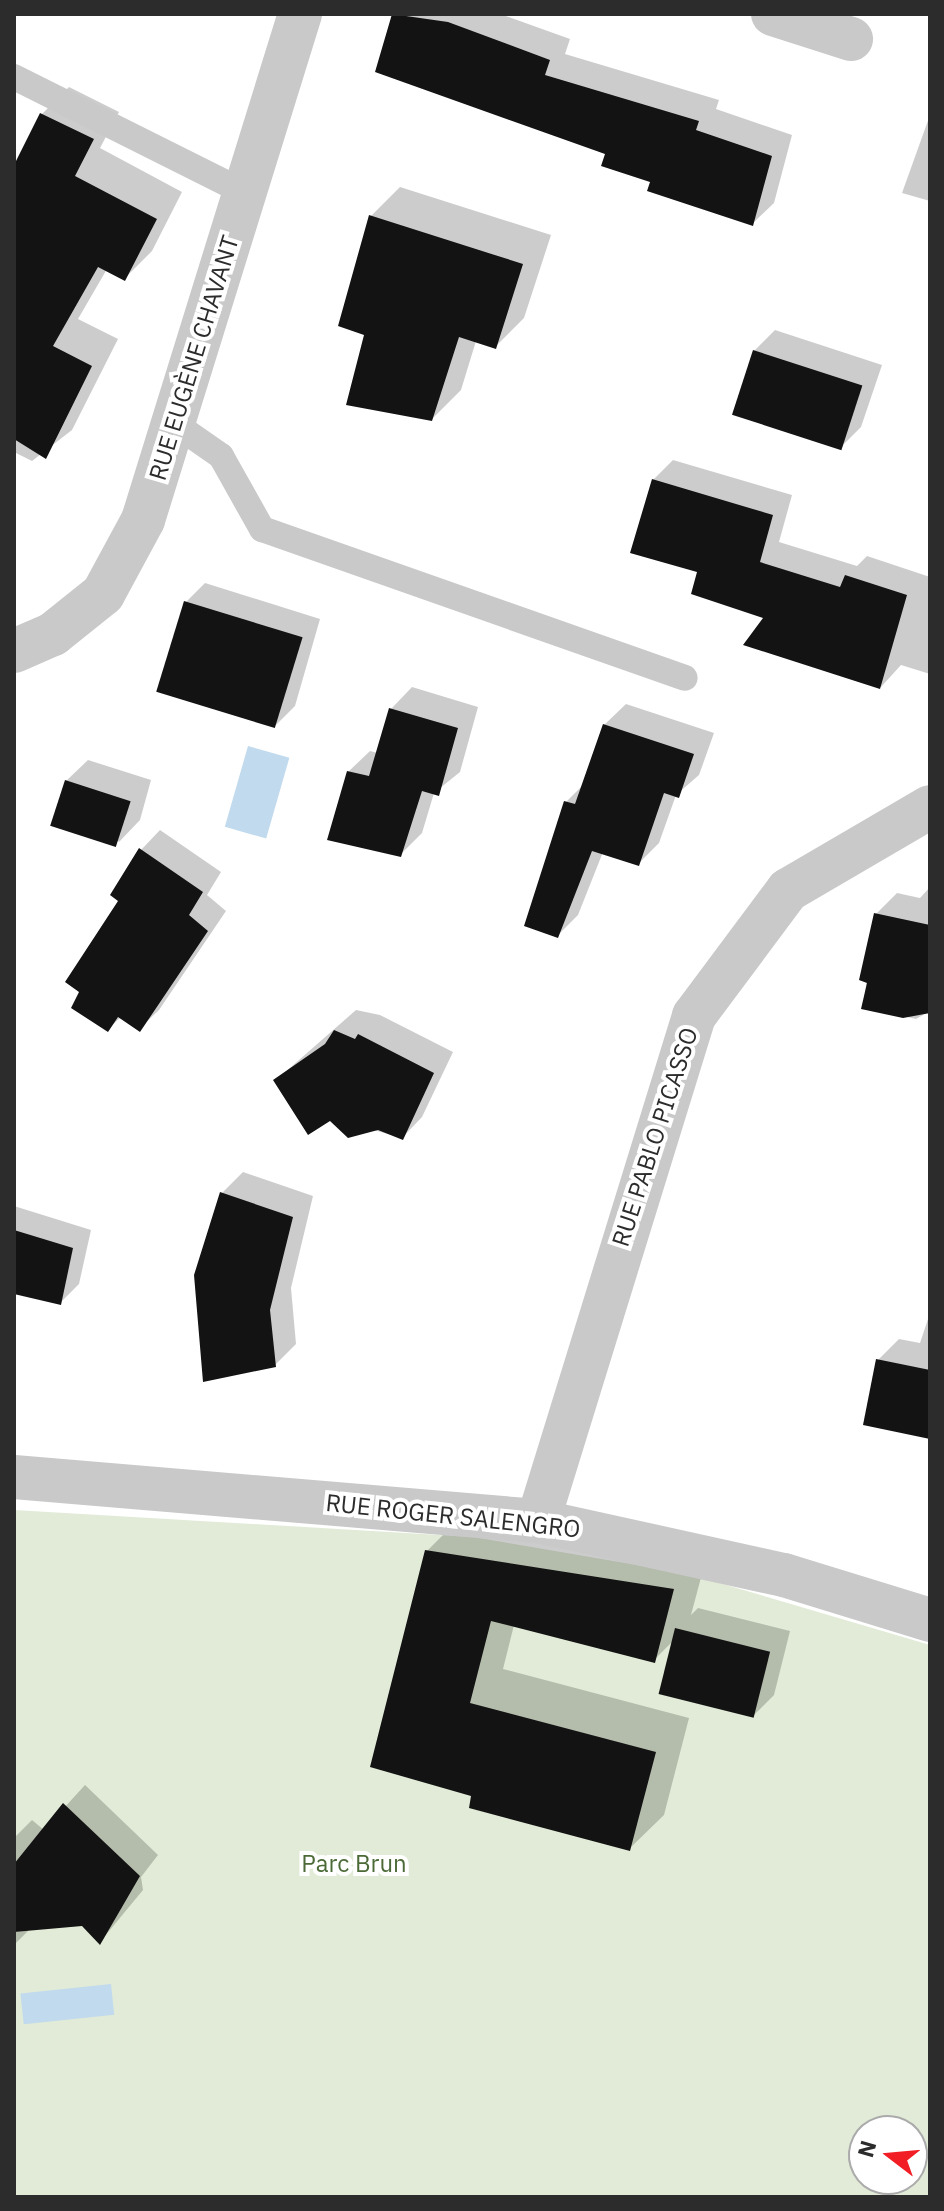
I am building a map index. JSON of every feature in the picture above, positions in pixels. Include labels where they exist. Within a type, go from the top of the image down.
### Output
[{"type":"street","name":"RUE EUGÈNE CHAVANT","points":[[14,651],[53,634],[103,594],[143,520],[300,14]]},
{"type":"street","points":[[773,14],[851,39]]},
{"type":"street","name":"RUE PABLO PICASSO","points":[[538,1521],[694,1016],[788,890],[930,807]]},
{"type":"street","name":"RUE ROGER SALENGRO","points":[[14,1477],[538,1521],[784,1575],[930,1620]]},
{"type":"lane","points":[[14,77],[246,193]]},
{"type":"lane","points":[[175,424],[221,456],[262,529],[684,678]]},
{"type":"green space","name":"Parc Brun","points":[[14,1510],[473,1537],[689,1574],[930,1645],[930,2197],[14,2197]]},
{"type":"water","points":[[248,746],[289,758],[266,839],[225,827]]},
{"type":"water","points":[[111,1984],[114,2015],[24,2024],[20,1994]]},
{"type":"building","points":[[392,14],[448,22],[550,60],[545,75],[699,121],[696,130],[772,156],[753,226],[647,191],[650,182],[601,166],[605,154],[375,72]]},
{"type":"building","points":[[40,113],[94,139],[75,176],[157,219],[125,281],[98,267],[53,346],[92,366],[46,459],[14,439],[14,165]]},
{"type":"building","points":[[369,215],[523,264],[496,349],[459,337],[432,421],[346,405],[364,335],[338,326]]},
{"type":"building","points":[[753,350],[862,386],[841,450],[732,415]]},
{"type":"building","points":[[652,479],[773,515],[760,562],[840,587],[845,575],[907,595],[880,689],[743,645],[763,618],[691,594],[697,572],[630,553]]},
{"type":"building","points":[[184,601],[303,637],[275,728],[156,692]]},
{"type":"building","points":[[389,708],[458,728],[439,796],[422,791],[401,857],[327,840],[347,771],[369,776]]},
{"type":"building","points":[[603,724],[694,754],[679,798],[664,793],[639,866],[592,851],[558,938],[524,926],[564,801],[575,804]]},
{"type":"building","points":[[65,780],[131,801],[116,847],[50,826]]},
{"type":"building","points":[[139,848],[203,892],[189,915],[208,931],[140,1032],[118,1017],[108,1032],[71,1008],[79,992],[65,982],[118,901],[110,895]]},
{"type":"building","points":[[874,913],[930,925],[930,1013],[903,1018],[861,1009],[867,983],[859,980]]},
{"type":"building","points":[[334,1030],[355,1039],[358,1034],[434,1073],[403,1140],[378,1130],[348,1138],[330,1121],[308,1135],[273,1080],[325,1044]]},
{"type":"building","points":[[220,1192],[293,1217],[270,1310],[276,1367],[203,1382],[194,1275]]},
{"type":"building","points":[[14,1230],[73,1248],[61,1305],[14,1294]]},
{"type":"building","points":[[876,1359],[930,1370],[930,1439],[863,1425]]},
{"type":"building","points":[[425,1550],[674,1589],[655,1663],[491,1621],[470,1703],[656,1752],[630,1851],[469,1808],[471,1796],[370,1767]]},
{"type":"building","points":[[675,1628],[770,1652],[754,1718],[659,1694]]},
{"type":"building","points":[[63,1803],[140,1876],[100,1945],[82,1926],[14,1932],[14,1864]]}]
